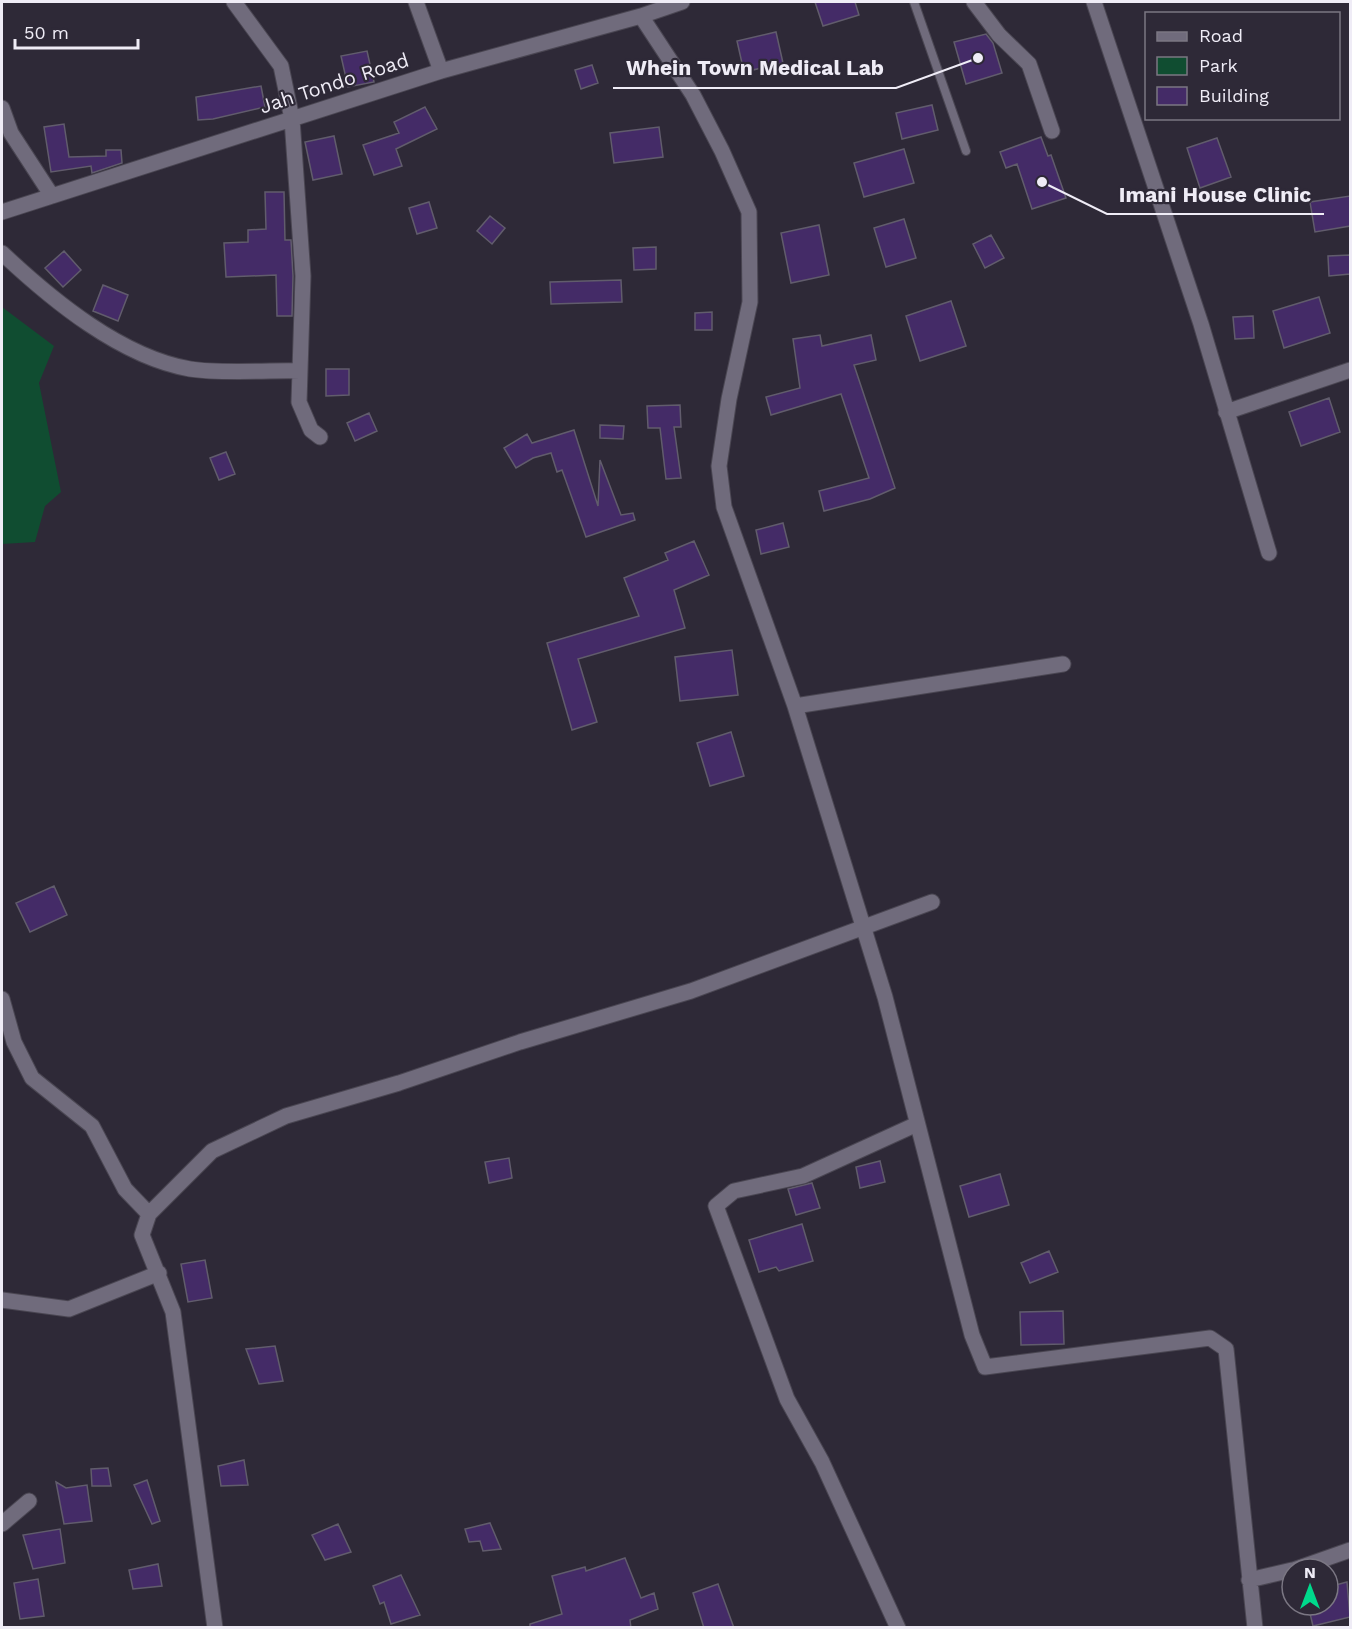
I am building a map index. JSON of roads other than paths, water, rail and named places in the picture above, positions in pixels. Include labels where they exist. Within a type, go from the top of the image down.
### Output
[{"type":"street","points":[[234,2],[281,66],[292,119],[303,276],[299,402],[311,430],[320,437]]},
{"type":"street","points":[[416,2],[441,71]]},
{"type":"street","name":"Jah Tondo Road","points":[[2,212],[441,71],[641,16],[682,2]]},
{"type":"street","points":[[974,2],[999,35],[1029,64],[1052,131]]},
{"type":"street","points":[[1094,2],[1201,324],[1269,553]]},
{"type":"street","points":[[641,16],[693,95],[722,151],[748,212],[750,302],[729,399],[719,466],[724,507],[795,706],[885,997],[972,1335],[985,1367],[1210,1338],[1226,1349],[1255,1628]]},
{"type":"street","points":[[2,108],[11,133],[52,196]]},
{"type":"street","points":[[2,253],[39,287],[128,349],[190,369],[300,371]]},
{"type":"street","points":[[1226,412],[1350,370]]},
{"type":"street","points":[[795,706],[1063,664]]},
{"type":"street","points":[[215,1628],[173,1312],[142,1235],[149,1214],[212,1151],[286,1116],[399,1083],[520,1042],[692,991],[932,902]]},
{"type":"street","points":[[2,999],[14,1042],[32,1078],[92,1126],[125,1190],[149,1214]]},
{"type":"street","points":[[898,1628],[822,1462],[787,1399],[716,1206],[734,1191],[802,1176],[918,1124]]},
{"type":"street","points":[[2,1300],[69,1309],[159,1273]]},
{"type":"street","points":[[2,1524],[29,1501]]},
{"type":"street","points":[[1330,1557],[1350,1550]]},
{"type":"street","points":[[1249,1580],[1280,1573]]},
{"type":"lane","points":[[914,2],[966,151]]},
{"type":"place","name":"Whein Town Medical Lab","points":[[978,58]]},
{"type":"place","name":"Imani House Clinic","points":[[1042,182]]}]
